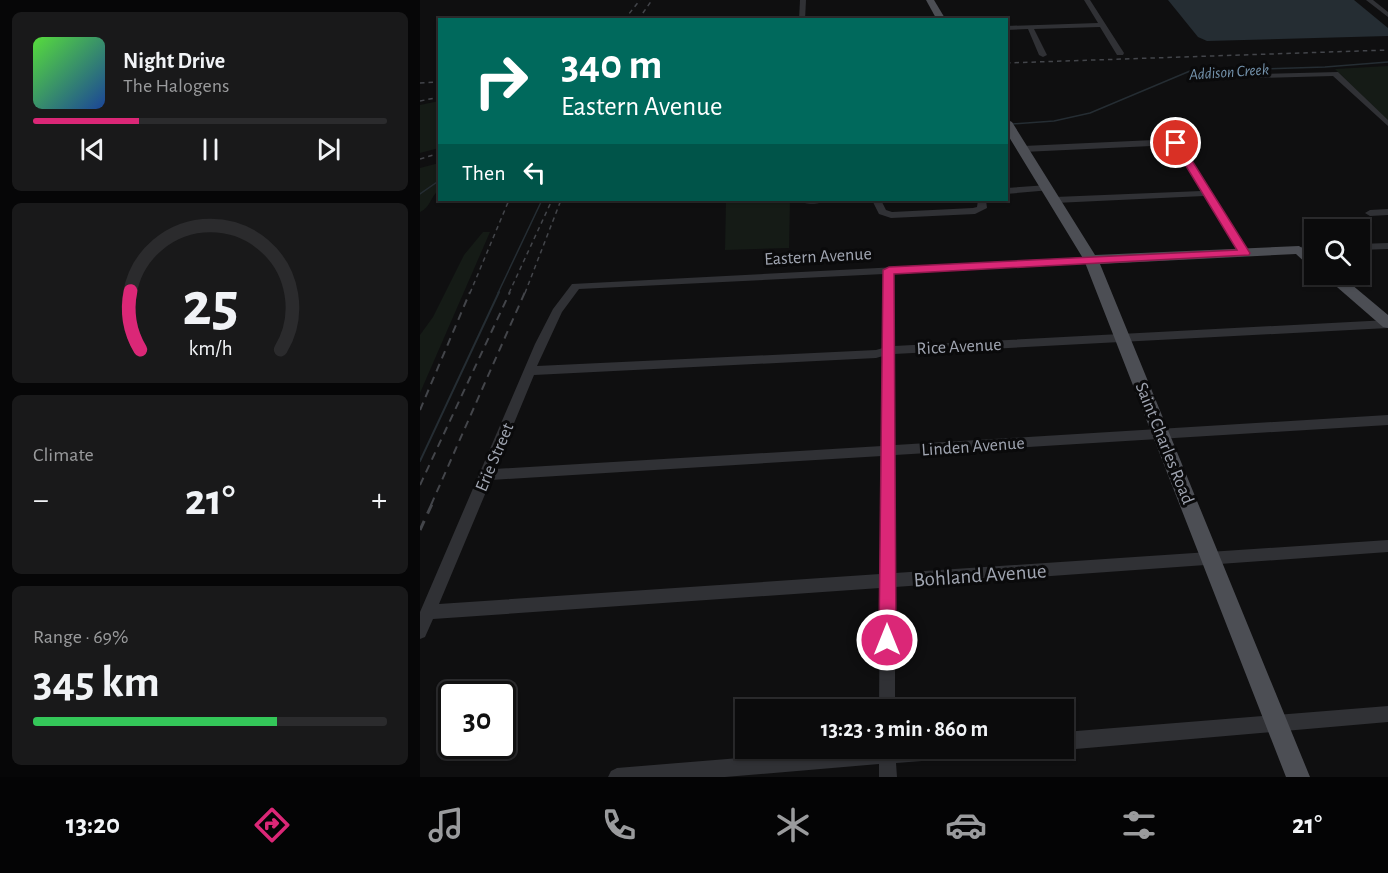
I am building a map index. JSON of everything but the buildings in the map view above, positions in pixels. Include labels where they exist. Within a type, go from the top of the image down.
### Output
[{"type":"main road","points":[[930,0],[941,18]]},
{"type":"main road","name":"Saint Charles Road","points":[[1008,125],[1091,260],[1298,777]]},
{"type":"main road","points":[[1299,250],[1304,254]]},
{"type":"main road","name":"Eastern Avenue","points":[[1091,260],[1299,250]]},
{"type":"main road","points":[[1342,285],[1388,324]]},
{"type":"street","points":[[802,18],[803,0]]},
{"type":"street","points":[[1087,0],[1119,53]]},
{"type":"street","points":[[1369,0],[1383,5],[1388,15]]},
{"type":"street","points":[[1008,28],[1103,25]]},
{"type":"street","points":[[1030,27],[1043,55]]},
{"type":"street","points":[[1257,76],[1331,74],[1344,80],[1388,124]]},
{"type":"street","points":[[1023,149],[1176,142],[1245,253]]},
{"type":"street","points":[[1008,191],[1052,194],[1207,193]]},
{"type":"street","points":[[877,201],[882,212],[891,215],[975,212],[982,208],[982,201]]},
{"type":"street","points":[[1370,213],[1388,212]]},
{"type":"street","points":[[1370,247],[1388,246]]},
{"type":"street","name":"Eastern Avenue","points":[[1299,250],[1304,250]]},
{"type":"street","name":"Eastern Avenue","points":[[576,286],[1091,260]]},
{"type":"street","points":[[887,699],[889,270]]},
{"type":"street","name":"Erie Street","points":[[420,632],[530,371],[555,316],[568,294],[576,286]]},
{"type":"street","name":"Rice Avenue","points":[[530,371],[876,354],[889,350],[1388,324]]},
{"type":"street","name":"Linden Avenue","points":[[486,475],[1388,420]]},
{"type":"street","name":"Bohland Avenue","points":[[428,612],[1388,546]]},
{"type":"street","points":[[1074,740],[1388,714]]},
{"type":"street","points":[[617,777],[811,759]]},
{"type":"street","points":[[887,759],[888,777]]},
{"type":"shaded area","points":[[1168,0],[1354,0],[1388,28],[1388,36],[1207,41],[1198,37]]},
{"type":"shaded area","points":[[1388,66],[1388,121],[1335,69]]},
{"type":"shaded area","points":[[438,101],[438,148],[420,153],[420,105]]},
{"type":"shaded area","points":[[438,163],[438,191],[420,212],[420,168]]},
{"type":"shaded area","points":[[726,201],[790,201],[789,248],[725,250]]},
{"type":"shaded area","points":[[483,232],[490,232],[420,393],[420,335],[433,317],[464,255]]},
{"type":"waterway","name":"Addison Creek","points":[[1012,124],[1054,121],[1090,113],[1190,71],[1325,67],[1388,62]]},
{"type":"waterway","name":"Addison Creek","points":[[420,194],[438,181]]},
{"type":"waterway","points":[[498,293],[542,201]]},
{"type":"waterway","points":[[420,461],[499,292]]},
{"type":"railway","points":[[626,18],[640,0]]},
{"type":"railway","points":[[639,18],[652,0]]},
{"type":"railway","points":[[1008,63],[1388,50]]},
{"type":"railway","points":[[420,83],[438,82]]},
{"type":"railway","points":[[420,101],[438,97]]},
{"type":"railway","points":[[420,159],[438,154]]},
{"type":"railway","points":[[470,293],[509,201]]},
{"type":"railway","points":[[509,293],[552,201]]},
{"type":"railway","points":[[525,293],[561,201]]},
{"type":"railway","points":[[420,410],[470,292]]},
{"type":"railway","points":[[420,485],[510,292]]},
{"type":"railway","points":[[431,505],[525,292]]},
{"type":"railway","points":[[420,530],[432,504]]},
{"type":"route","points":[[887,640],[889,270],[1245,253],[1176,143]]}]
